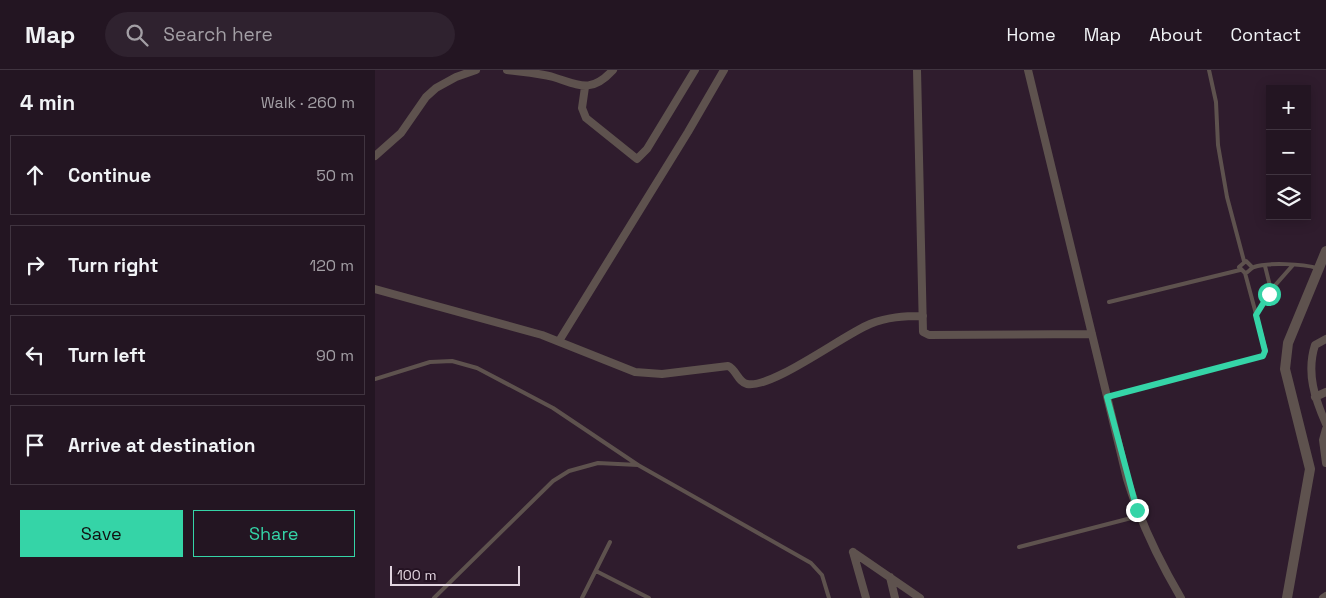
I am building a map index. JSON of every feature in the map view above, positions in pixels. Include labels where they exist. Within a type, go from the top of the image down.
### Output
[{"type":"street","points":[[375,156],[401,133],[421,104],[436,88],[455,77],[476,70]]},
{"type":"street","points":[[507,70],[552,77],[585,87],[595,84],[613,70]]},
{"type":"street","points":[[585,87],[582,108],[586,118],[637,159],[647,149],[695,70]]},
{"type":"street","points":[[559,341],[724,70]]},
{"type":"street","points":[[917,70],[923,332],[929,335],[1092,334]]},
{"type":"street","points":[[1028,70],[1127,479],[1153,550],[1181,598]]},
{"type":"street","points":[[1287,598],[1310,469],[1285,369],[1288,343],[1317,268],[1326,251]]},
{"type":"street","points":[[375,289],[493,320],[559,341],[635,372],[662,374],[728,366],[733,368],[743,382],[758,384],[780,374],[872,323],[893,317],[923,316]]},
{"type":"street","points":[[1326,339],[1315,345],[1312,354],[1312,385],[1326,424]]},
{"type":"street","points":[[1315,397],[1326,392]]},
{"type":"street","points":[[1326,429],[1323,440],[1326,463]]},
{"type":"street","points":[[866,598],[853,552],[920,598]]},
{"type":"street","points":[[890,577],[895,598]]},
{"type":"lane","points":[[1209,70],[1217,102],[1218,145],[1227,197],[1244,261]]},
{"type":"lane","points":[[1244,261],[1249,262],[1252,267]]},
{"type":"lane","points":[[1240,270],[1240,263],[1244,261]]},
{"type":"lane","points":[[1252,267],[1293,265],[1317,268]]},
{"type":"lane","points":[[1256,315],[1271,290],[1293,265]]},
{"type":"lane","points":[[1265,266],[1271,290]]},
{"type":"lane","points":[[1245,273],[1248,273],[1252,267]]},
{"type":"lane","points":[[1107,397],[1263,356],[1265,351],[1245,273],[1240,270],[1109,302]]},
{"type":"lane","points":[[375,379],[430,362],[452,361],[477,368],[553,408],[638,465],[811,563],[822,575],[829,598]]},
{"type":"lane","points":[[435,598],[539,493],[560,476],[578,468],[598,463],[638,465]]},
{"type":"lane","points":[[1019,547],[1139,516]]},
{"type":"lane","points":[[582,598],[610,542]]},
{"type":"lane","points":[[595,571],[649,598]]},
{"type":"route","points":[[1137,510],[1127,479],[1107,397],[1263,356],[1265,351],[1256,315],[1269,294]]}]
